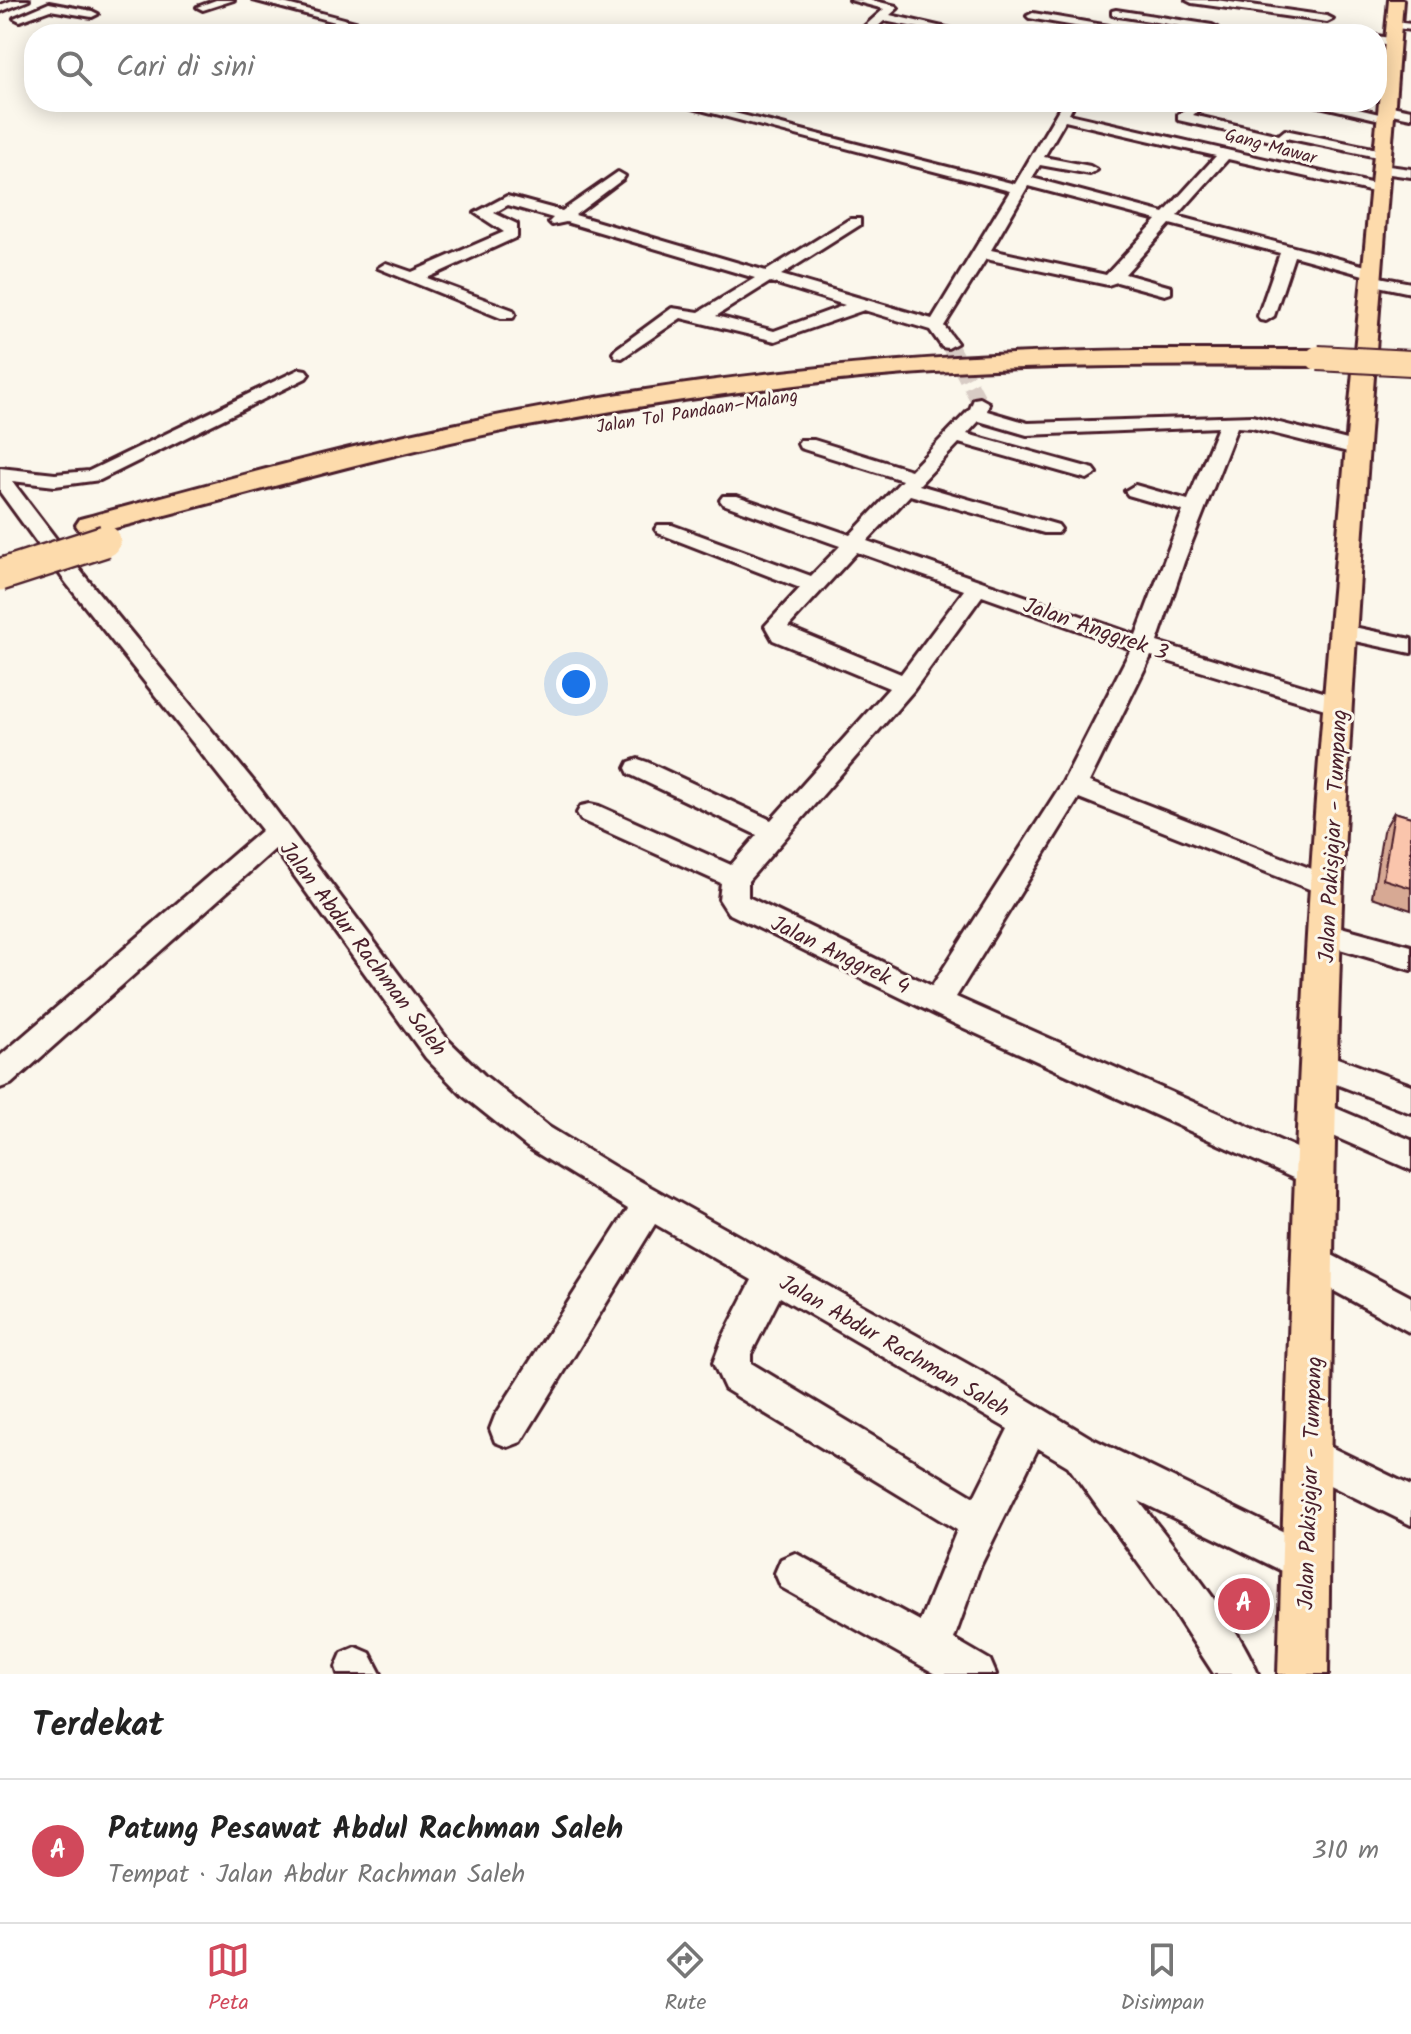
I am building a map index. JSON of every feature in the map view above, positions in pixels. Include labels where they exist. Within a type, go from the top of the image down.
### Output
[{"type":"highway","name":"Jalan Tol Pandaan–Malang","points":[[0,552],[536,436],[822,391],[1015,378],[1411,363]]},
{"type":"highway","name":"Jalan Tol Pandaan–Malang","points":[[1320,366],[1411,379]]},
{"type":"highway","name":"Jalan Tol Pandaan–Malang","points":[[0,575],[98,533]]},
{"type":"main road","name":"Jalan Pakisjajar - Tumpang","points":[[1303,1674],[1315,1172],[1326,885],[1370,276],[1388,171],[1395,105],[1394,27]]},
{"type":"street","points":[[0,9],[22,0],[92,14]]},
{"type":"street","points":[[75,10],[103,0]]},
{"type":"street","points":[[203,7],[228,0]]},
{"type":"street","points":[[259,0],[354,24]]},
{"type":"street","points":[[856,0],[892,8]]},
{"type":"street","points":[[874,24],[907,0]]},
{"type":"street","points":[[1110,24],[1123,0]]},
{"type":"street","points":[[1192,0],[1328,14],[1325,24]]},
{"type":"street","points":[[20,18],[49,6]]},
{"type":"street","points":[[1116,13],[1186,24]]},
{"type":"street","points":[[1033,16],[1072,24]]},
{"type":"street","points":[[882,17],[917,24]]},
{"type":"street","points":[[924,24],[933,18]]},
{"type":"street","points":[[717,112],[1165,218],[1411,288]]},
{"type":"street","points":[[936,326],[1063,112]]},
{"type":"street","name":"Gang Mawar","points":[[1076,112],[1259,161],[1388,171]]},
{"type":"street","points":[[1163,137],[1189,112]]},
{"type":"street","points":[[1259,161],[1299,112]]},
{"type":"street","points":[[1183,117],[1282,136],[1388,171]]},
{"type":"street","points":[[982,253],[1108,280],[1115,276],[1227,152]]},
{"type":"street","points":[[1035,160],[1090,170]]},
{"type":"street","points":[[547,228],[567,217],[618,176]]},
{"type":"street","points":[[413,278],[512,234],[512,227],[482,213],[500,201],[513,200],[936,326],[948,343]]},
{"type":"street","points":[[703,317],[855,222]]},
{"type":"street","points":[[1266,316],[1288,251]]},
{"type":"street","points":[[386,268],[507,314]]},
{"type":"street","points":[[1115,276],[1165,290]]},
{"type":"street","points":[[622,353],[678,312],[775,336],[839,311],[864,305]]},
{"type":"street","points":[[0,476],[55,480],[93,476],[300,374]]},
{"type":"street","points":[[905,685],[776,631],[776,626],[912,483],[978,408],[1027,429],[1252,422],[1356,448]]},
{"type":"street","points":[[938,1001],[1074,786],[1144,646],[1194,508],[1230,421]]},
{"type":"street","points":[[955,436],[1087,473]]},
{"type":"street","points":[[807,444],[1051,529]]},
{"type":"street","name":"Jalan Abdur Rachman Saleh","points":[[0,476],[75,579],[277,832],[437,1049],[538,1137],[1078,1451],[1307,1564]]},
{"type":"street","points":[[1135,491],[1194,508]]},
{"type":"street","name":"Jalan Anggrek 3","points":[[730,500],[1144,646],[1338,705]]},
{"type":"street","points":[[665,529],[816,586]]},
{"type":"street","points":[[590,813],[735,878],[905,685],[978,587]]},
{"type":"street","points":[[1344,632],[1411,646]]},
{"type":"street","points":[[638,768],[776,833]]},
{"type":"street","points":[[1074,786],[1326,885]]},
{"type":"street","points":[[0,1075],[277,832]]},
{"type":"street","name":"Jalan Anggrek 4","points":[[735,878],[732,892],[738,905],[938,1001],[1315,1172]]},
{"type":"street","points":[[1326,934],[1411,958]]},
{"type":"street","points":[[1321,1065],[1411,1099]]},
{"type":"street","points":[[1319,1115],[1411,1155]]},
{"type":"street","points":[[508,1429],[649,1204]]},
{"type":"street","points":[[1315,1262],[1411,1316]]},
{"type":"street","points":[[773,1276],[732,1358],[738,1376],[980,1522]]},
{"type":"street","points":[[931,1647],[962,1561],[1031,1423]]},
{"type":"street","name":"Jalan Abdur Rachman Saleh","points":[[1078,1451],[1187,1597],[1238,1674]]},
{"type":"street","points":[[1308,1455],[1411,1506]]},
{"type":"street","points":[[795,1573],[976,1674]]},
{"type":"building","points":[[1394,812],[1411,817],[1411,888],[1383,879]]},
{"type":"tunnel","points":[[948,343],[980,403]]},
{"type":"place","name":"Patung Pesawat Abdul Rachman Saleh","points":[[1244,1604]]}]
